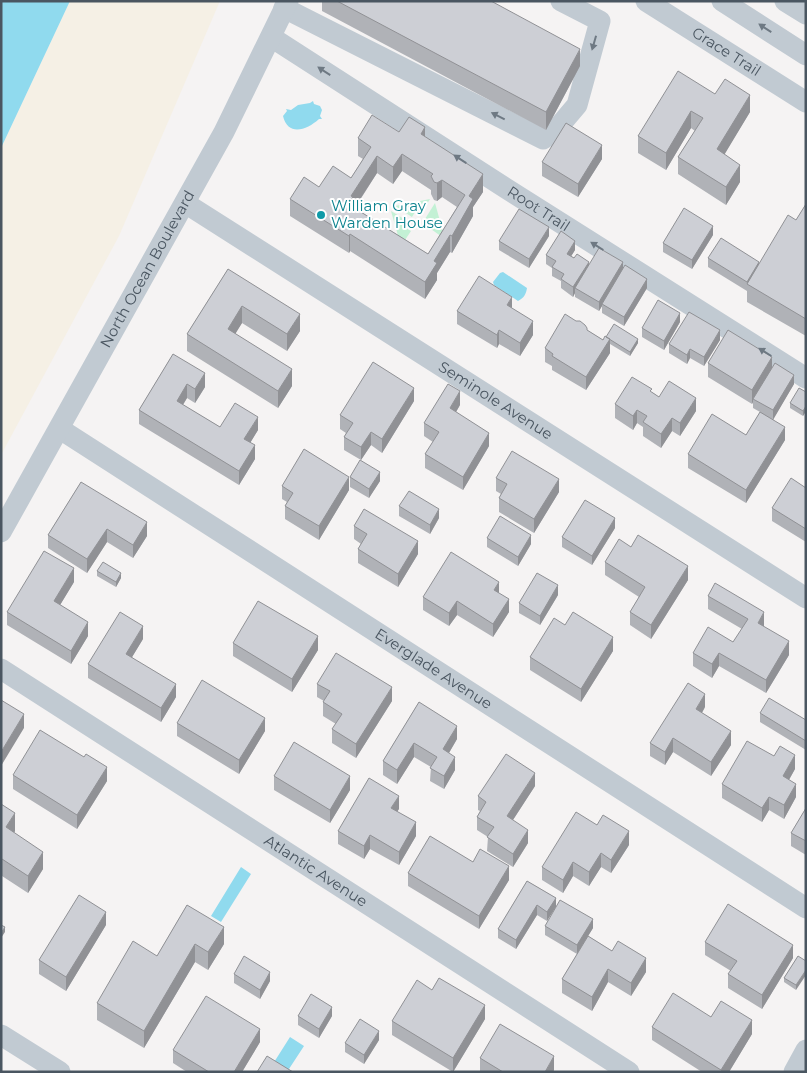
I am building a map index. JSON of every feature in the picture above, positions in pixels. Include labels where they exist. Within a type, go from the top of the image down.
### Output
[{"type":"street","points":[[286,5],[542,139],[555,131],[576,105],[600,21],[561,1]]},
{"type":"street","name":"Grace Trail","points":[[646,1],[806,102]]},
{"type":"street","points":[[722,1],[806,55]]},
{"type":"street","points":[[785,1],[806,14]]},
{"type":"street","name":"North Ocean Boulevard","points":[[1,532],[60,430],[238,106],[286,5]]},
{"type":"street","name":"Root Trail","points":[[271,37],[806,378]]},
{"type":"street","name":"Seminole Avenue","points":[[185,203],[806,598]]},
{"type":"street","name":"Everglade Avenue","points":[[60,430],[806,908]]},
{"type":"street","name":"Atlantic Avenue","points":[[1,670],[630,1072]]},
{"type":"street","points":[[1,1035],[60,1072]]},
{"type":"street","points":[[794,1072],[806,1050]]},
{"type":"green space","points":[[430,199],[420,215],[415,212],[412,217],[395,206]]},
{"type":"green space","points":[[435,203],[445,239],[428,227],[431,222],[425,219]]},
{"type":"green space","points":[[391,211],[409,222],[406,228],[411,231],[401,246]]},
{"type":"sand","points":[[70,1],[220,1],[119,236],[1,455],[1,148]]},
{"type":"water","points":[[1,1],[70,1],[1,148]]},
{"type":"water","points":[[313,101],[322,110],[320,116],[322,119],[298,130],[289,127],[285,123],[283,116],[287,111],[286,109],[291,110],[298,105]]},
{"type":"water","points":[[503,272],[527,288],[522,299],[518,301],[494,285],[493,282]]},
{"type":"water","points":[[241,867],[251,874],[221,922],[211,916]]},
{"type":"water","points":[[290,1037],[304,1046],[287,1072],[271,1067]]},
{"type":"building","points":[[337,1],[491,1],[580,49],[546,112]]},
{"type":"building","points":[[678,71],[715,94],[725,79],[750,95],[717,149],[740,165],[726,187],[678,157],[703,118],[691,111],[666,153],[638,136]]},
{"type":"building","points":[[372,115],[399,132],[409,117],[425,127],[421,134],[483,174],[469,196],[473,199],[452,236],[450,235],[434,261],[437,263],[425,282],[350,234],[349,236],[290,199],[304,177],[319,187],[333,166],[351,178],[371,147],[358,138]],"holes":[[[402,154],[433,174],[431,176],[434,182],[437,183],[442,180],[465,195],[428,254],[348,204],[353,197],[351,196],[377,156],[393,167]]]},
{"type":"building","points":[[566,123],[602,145],[578,184],[542,162]]},
{"type":"building","points":[[806,204],[806,319],[747,284],[788,215],[796,220]]},
{"type":"building","points":[[684,208],[713,226],[692,260],[663,243]]},
{"type":"building","points":[[519,209],[549,227],[529,259],[499,241]]},
{"type":"building","points":[[561,231],[575,241],[567,254],[574,258],[577,254],[589,262],[573,287],[561,279],[564,274],[552,267],[556,261],[546,255]]},
{"type":"building","points":[[721,238],[759,262],[747,282],[708,258]]},
{"type":"building","points":[[599,248],[623,262],[599,302],[575,288]]},
{"type":"building","points":[[625,265],[647,279],[624,317],[602,304]]},
{"type":"building","points":[[228,269],[300,314],[287,334],[242,306],[228,329],[292,369],[278,391],[187,334]]},
{"type":"building","points":[[479,276],[512,297],[507,305],[533,321],[520,343],[499,330],[497,335],[457,311]]},
{"type":"building","points":[[658,300],[680,313],[664,341],[642,328]]},
{"type":"building","points":[[689,312],[720,330],[704,357],[690,349],[687,355],[669,344]]},
{"type":"building","points":[[565,314],[576,321],[580,321],[587,330],[603,340],[605,336],[610,339],[586,377],[552,356],[553,354],[545,348]]},
{"type":"building","points":[[614,324],[638,339],[630,352],[606,337]]},
{"type":"building","points":[[728,330],[772,357],[752,390],[708,363]]},
{"type":"building","points":[[173,354],[205,373],[195,389],[187,384],[177,401],[220,427],[235,403],[258,417],[244,439],[255,445],[239,471],[139,410]]},
{"type":"building","points":[[373,362],[414,388],[382,439],[371,432],[361,447],[344,437],[353,423],[340,415]]},
{"type":"building","points":[[775,363],[794,375],[773,410],[753,399]]},
{"type":"building","points":[[632,377],[652,389],[650,391],[659,397],[669,381],[696,398],[680,423],[672,418],[661,434],[643,422],[647,416],[637,410],[633,416],[615,404]]},
{"type":"building","points":[[448,384],[460,391],[450,408],[489,433],[463,477],[425,454],[439,432],[424,423]]},
{"type":"building","points":[[799,388],[806,392],[806,406],[803,411],[790,403]]},
{"type":"building","points":[[760,412],[785,427],[746,490],[688,454],[712,414],[746,435]]},
{"type":"building","points":[[304,449],[349,477],[319,526],[285,506],[293,493],[282,486]]},
{"type":"building","points":[[512,451],[559,479],[534,519],[499,498],[507,484],[496,478]]},
{"type":"building","points":[[360,460],[380,472],[369,489],[350,477]]},
{"type":"building","points":[[791,478],[806,488],[806,529],[772,508]]},
{"type":"building","points":[[81,482],[147,522],[133,545],[107,529],[87,559],[48,535]]},
{"type":"building","points":[[409,491],[439,509],[430,525],[399,506]]},
{"type":"building","points":[[585,500],[615,518],[592,556],[562,537]]},
{"type":"building","points":[[364,509],[418,541],[398,574],[358,549],[367,534],[354,526]]},
{"type":"building","points":[[500,516],[531,535],[518,557],[487,538]]},
{"type":"building","points":[[638,535],[688,566],[651,625],[630,612],[645,587],[605,562],[619,539],[631,547]]},
{"type":"building","points":[[44,551],[74,568],[54,601],[88,622],[71,651],[7,612]]},
{"type":"building","points":[[451,552],[499,582],[494,590],[509,599],[493,624],[457,601],[449,613],[423,597]]},
{"type":"building","points":[[103,562],[121,573],[116,582],[97,571]]},
{"type":"building","points":[[537,573],[558,585],[540,616],[519,603]]},
{"type":"building","points":[[715,583],[764,612],[758,623],[789,641],[766,680],[719,653],[712,664],[693,653],[708,627],[733,642],[748,619],[708,596]]},
{"type":"building","points":[[258,601],[318,636],[292,679],[233,643]]},
{"type":"building","points":[[120,612],[143,626],[126,654],[176,684],[161,708],[88,664]]},
{"type":"building","points":[[573,612],[613,637],[581,689],[530,657],[554,618],[565,625]]},
{"type":"building","points":[[336,653],[392,687],[356,744],[332,729],[342,714],[323,702],[330,691],[317,684]]},
{"type":"building","points":[[202,680],[265,718],[239,760],[177,723]]},
{"type":"building","points":[[688,683],[705,694],[696,709],[731,731],[711,762],[673,738],[665,752],[650,743]]},
{"type":"building","points":[[769,698],[806,720],[806,741],[760,713]]},
{"type":"building","points":[[1,700],[24,714],[1,752]]},
{"type":"building","points":[[419,702],[457,726],[443,749],[455,757],[444,776],[430,768],[437,757],[414,743],[397,770],[383,761]]},
{"type":"building","points":[[40,730],[84,757],[86,754],[107,767],[77,815],[13,775]]},
{"type":"building","points":[[747,741],[774,756],[780,746],[795,755],[783,776],[796,784],[784,805],[769,797],[762,808],[722,784]]},
{"type":"building","points":[[294,742],[350,776],[330,810],[274,776]]},
{"type":"building","points":[[506,754],[535,773],[507,816],[528,830],[513,854],[487,837],[494,827],[477,817],[486,802],[478,796]]},
{"type":"building","points":[[369,778],[399,796],[391,808],[416,822],[399,852],[370,835],[364,846],[338,831]]},
{"type":"building","points":[[1,804],[15,813],[6,827],[43,852],[28,876],[1,860]]},
{"type":"building","points":[[806,808],[806,841],[791,833]]},
{"type":"building","points":[[576,812],[597,825],[603,815],[629,831],[611,860],[601,853],[589,872],[573,862],[563,880],[542,867]]},
{"type":"building","points":[[430,836],[473,862],[480,849],[509,866],[479,916],[408,873]]},
{"type":"building","points":[[527,881],[556,898],[547,912],[537,905],[516,940],[498,929]]},
{"type":"building","points":[[79,895],[106,912],[66,977],[39,960]]},
{"type":"building","points":[[560,900],[593,919],[577,945],[545,926]]},
{"type":"building","points":[[728,904],[793,945],[762,995],[728,974],[737,961],[705,942]]},
{"type":"building","points":[[187,905],[224,927],[208,952],[195,944],[144,1031],[97,1003],[133,941],[157,956]]},
{"type":"building","points":[[1,925],[5,927],[1,933]]},
{"type":"building","points":[[588,936],[612,951],[618,941],[646,958],[631,983],[608,969],[592,997],[562,979]]},
{"type":"building","points":[[244,956],[270,972],[260,990],[234,974]]},
{"type":"building","points":[[798,956],[806,961],[806,970],[796,985],[784,978]]},
{"type":"building","points":[[439,978],[485,1005],[453,1058],[392,1021],[417,980],[432,990]]},
{"type":"building","points":[[673,993],[711,1017],[721,1001],[752,1020],[721,1070],[652,1027]]},
{"type":"building","points":[[311,994],[332,1007],[319,1029],[298,1016]]},
{"type":"building","points":[[206,996],[260,1029],[234,1072],[209,1072],[173,1050]]},
{"type":"building","points":[[360,1019],[379,1031],[364,1055],[345,1043]]},
{"type":"building","points":[[500,1024],[554,1056],[545,1072],[503,1072],[480,1058]]},
{"type":"building","points":[[267,1056],[293,1072],[257,1072]]},
{"type":"place","name":"William Gray Warden House","points":[[321,215]]}]
